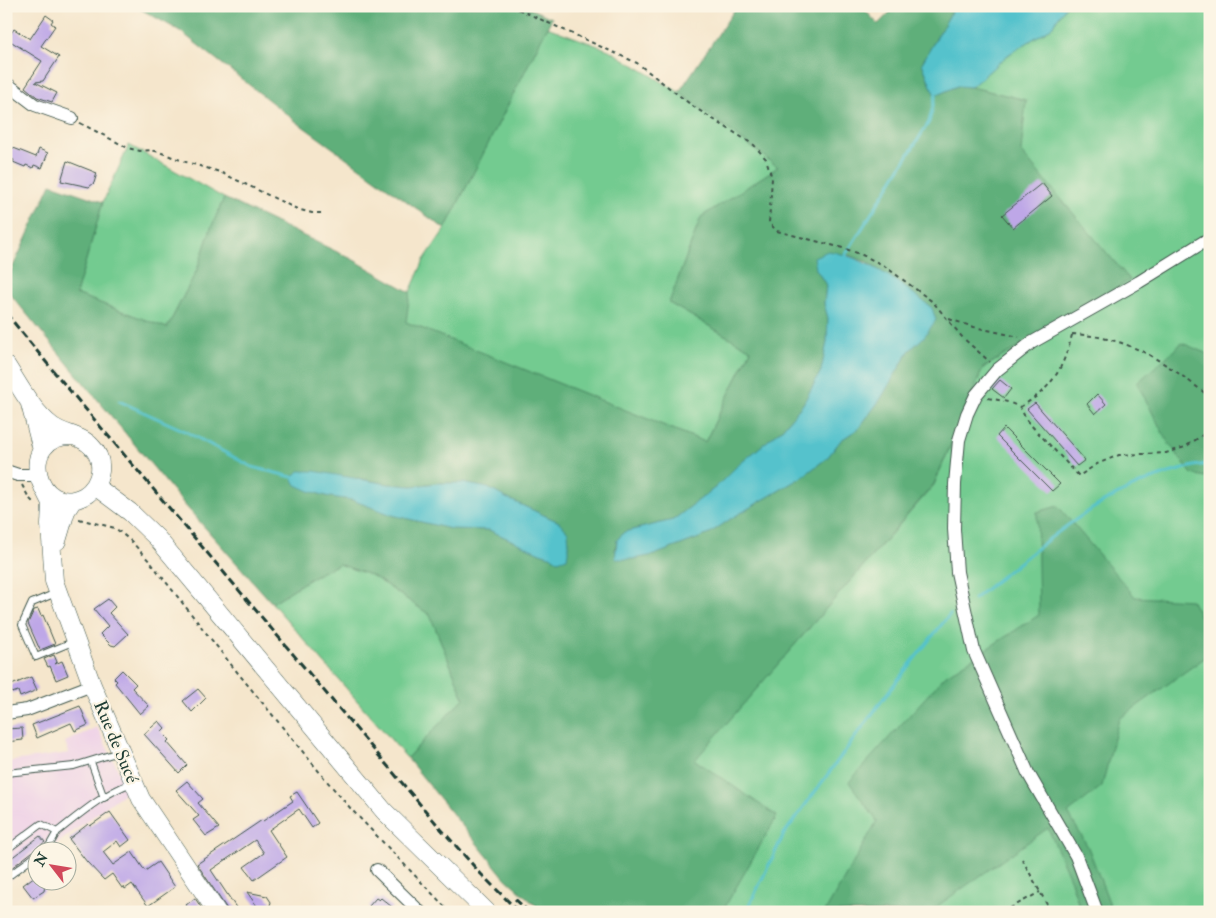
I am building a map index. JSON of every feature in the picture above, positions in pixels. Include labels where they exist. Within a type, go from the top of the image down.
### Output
[{"type":"main road","points":[[6,364],[29,401],[51,425],[88,443],[96,452],[100,469],[95,486],[85,495],[72,500],[66,500],[53,496],[40,481],[37,462],[42,450],[49,443],[57,438],[72,436]]},
{"type":"main road","points":[[29,401],[42,450]]},
{"type":"main road","name":"Rue de Sucé","points":[[40,481],[50,503],[54,581],[57,593],[92,685],[133,782],[150,814],[217,912]]},
{"type":"main road","points":[[95,486],[130,512],[157,538],[384,811],[487,912]]},
{"type":"main road","name":"Rue de Sucé","points":[[53,555],[64,516],[72,500]]},
{"type":"street","points":[[6,83],[34,105],[72,118]]},
{"type":"street","points":[[1096,912],[1076,856],[1028,773],[974,651],[957,572],[954,529],[955,484],[959,440],[967,414],[976,395],[997,370],[1036,340],[1139,282],[1210,238]]},
{"type":"street","points":[[12,473],[40,481]]},
{"type":"street","points":[[6,713],[27,710],[92,685]]},
{"type":"street","points":[[377,870],[420,912]]},
{"type":"lane","points":[[57,593],[32,603],[22,625],[36,657],[76,641]]},
{"type":"lane","points":[[6,773],[74,766],[120,752]]},
{"type":"lane","points":[[91,762],[104,798]]},
{"type":"lane","points":[[52,840],[57,832],[90,806],[133,782]]},
{"type":"lane","points":[[6,850],[41,824],[57,832]]},
{"type":"lane","points":[[6,878],[28,862]]},
{"type":"path","points":[[511,6],[637,63],[694,107],[754,145],[766,159],[772,178],[769,223],[777,231],[855,252],[901,277],[933,302],[962,338],[997,370]]},
{"type":"path","points":[[72,118],[128,148],[159,152],[220,172],[297,209],[312,213],[322,213]]},
{"type":"path","points":[[947,318],[974,328],[1036,340]]},
{"type":"path","points":[[1020,407],[1044,389],[1058,373],[1072,334],[1067,322]]},
{"type":"path","points":[[1072,334],[1117,341],[1145,352],[1173,369],[1210,397]]},
{"type":"path","points":[[976,395],[1008,402],[1020,407],[1027,421],[1079,476],[1097,464],[1120,455],[1166,453],[1185,447],[1210,430]]},
{"type":"path","points":[[64,516],[107,525],[120,531],[131,541],[326,780],[357,816],[450,912]]},
{"type":"path","points":[[1022,859],[1050,911],[1046,912]]},
{"type":"path","points":[[1003,912],[1040,892]]},
{"type":"shaded area","points":[[97,727],[128,790],[62,840],[28,840],[28,866],[6,883],[6,762],[69,753],[65,742]]},
{"type":"green space","points":[[135,6],[524,6],[552,18],[445,229],[298,123],[180,31]]},
{"type":"green space","points":[[737,6],[861,6],[878,24],[896,6],[955,6],[922,63],[935,96],[957,86],[971,87],[1026,100],[1021,152],[1130,280],[983,368],[934,484],[695,760],[777,816],[726,905],[725,912],[543,912],[505,878],[407,758],[464,698],[430,615],[373,576],[339,564],[314,576],[272,603],[183,503],[6,289],[6,282],[51,184],[103,202],[76,294],[167,328],[197,270],[211,228],[224,198],[352,259],[410,292],[406,322],[705,442],[751,350],[669,303],[701,217],[778,167],[679,92]],"holes":[[[846,254],[867,262],[915,295],[924,337],[909,351],[880,400],[858,429],[841,440],[827,458],[802,477],[707,535],[654,555],[633,559],[615,551],[617,540],[624,532],[673,520],[716,487],[736,467],[782,429],[803,404],[821,371],[827,342],[828,318],[824,304],[826,285],[816,269]],[[358,478],[388,484],[412,486],[437,483],[463,483],[488,488],[559,522],[558,561],[553,557],[489,530],[451,529],[392,515],[352,500],[330,497],[309,491]]]},
{"type":"green space","points":[[1066,6],[1210,6],[1210,912],[1110,912],[1109,902],[1071,881],[1081,912],[725,912],[726,905],[694,760],[934,485],[983,368],[1130,280],[1020,152],[1026,100],[971,87],[1009,54],[1051,28]]},
{"type":"green space","points":[[547,27],[609,50],[679,92],[778,167],[701,217],[669,303],[751,350],[705,442],[405,322],[410,292],[424,260],[445,229]]},
{"type":"green space","points":[[129,145],[224,198],[211,228],[197,270],[167,328],[76,294],[103,202]]},
{"type":"green space","points":[[1182,343],[1210,355],[1210,478],[1192,474],[1167,441],[1137,383]]},
{"type":"green space","points":[[1058,506],[1135,597],[1191,600],[1210,634],[1210,654],[1119,719],[1102,786],[1068,813],[1088,847],[1109,902],[1110,912],[1081,912],[1071,881],[1048,828],[929,912],[825,912],[877,821],[849,782],[945,676],[1039,615],[1037,512]]},
{"type":"green space","points":[[339,564],[373,576],[430,615],[464,698],[407,758],[272,603],[314,576]]},
{"type":"water","points":[[955,6],[1066,6],[1051,28],[1009,54],[971,87],[957,86],[935,96],[922,63]]},
{"type":"water","points":[[828,251],[857,259],[883,273],[932,308],[936,320],[924,337],[909,351],[880,400],[858,429],[841,440],[827,458],[802,477],[707,535],[654,555],[633,559],[615,559],[617,540],[624,532],[673,520],[716,487],[736,467],[782,429],[803,404],[821,371],[827,342],[828,318],[824,304],[826,285],[816,269],[814,257]]},
{"type":"water","points":[[299,471],[314,471],[388,484],[412,486],[437,483],[463,483],[488,488],[559,522],[568,532],[567,558],[558,561],[553,557],[489,530],[451,529],[392,515],[352,500],[330,497],[309,491],[296,485],[292,478]]},
{"type":"building","points":[[46,15],[53,20],[51,23],[55,26],[41,46],[59,57],[43,81],[35,82],[57,93],[52,102],[37,97],[25,87],[42,61],[7,39],[14,29],[30,39]]},
{"type":"building","points":[[11,147],[36,157],[39,149],[48,153],[42,168],[34,165],[33,168],[26,165],[25,167],[13,162],[14,160],[8,157]]},
{"type":"building","points":[[67,161],[97,173],[94,183],[89,187],[61,181]]},
{"type":"building","points":[[1042,183],[1052,196],[1013,228],[1002,215]]},
{"type":"building","points":[[1000,380],[1011,389],[1004,398],[992,389]]},
{"type":"building","points":[[1097,394],[1106,404],[1095,414],[1087,404]]},
{"type":"building","points":[[1035,403],[1085,460],[1077,466],[1027,409]]},
{"type":"building","points":[[1004,428],[1060,484],[1052,491],[997,436]]},
{"type":"building","points":[[108,599],[115,607],[109,613],[128,634],[115,646],[111,645],[100,634],[108,626],[94,609]]},
{"type":"building","points":[[38,609],[41,616],[43,615],[55,644],[40,650],[28,623],[34,610]]},
{"type":"building","points":[[54,655],[57,662],[55,664],[62,661],[68,675],[56,680],[50,666],[48,667],[44,659]]},
{"type":"building","points":[[122,670],[136,684],[132,688],[149,706],[140,714],[115,683],[117,681],[114,678]]},
{"type":"building","points":[[31,677],[37,690],[20,697],[18,691],[12,693],[9,686]]},
{"type":"building","points":[[198,689],[206,698],[192,712],[183,701]]},
{"type":"building","points":[[80,706],[88,725],[75,731],[71,723],[37,738],[32,725]]},
{"type":"building","points":[[159,721],[165,728],[161,732],[169,740],[167,742],[187,765],[179,773],[144,734]]},
{"type":"building","points":[[22,728],[23,740],[6,742],[6,729]]},
{"type":"building","points":[[187,781],[203,799],[198,803],[219,828],[206,836],[193,820],[199,816],[176,790]]},
{"type":"building","points":[[297,792],[318,823],[312,828],[299,809],[269,830],[287,857],[254,880],[244,867],[264,853],[255,840],[211,870],[239,912],[229,912],[197,864],[293,801],[290,796]]},
{"type":"building","points":[[110,812],[130,840],[121,847],[117,841],[103,852],[113,865],[132,852],[145,871],[158,862],[175,887],[148,906],[132,884],[125,889],[124,887],[122,888],[112,874],[104,880],[78,850],[78,840],[69,839],[88,824],[90,826]]},
{"type":"building","points":[[40,836],[43,840],[35,840]]},
{"type":"building","points":[[28,845],[28,855],[6,872],[6,862]]},
{"type":"building","points":[[28,881],[28,890],[44,891],[33,898],[23,885]]},
{"type":"building","points":[[247,892],[267,896],[271,902],[268,912],[261,912]]},
{"type":"building","points":[[195,898],[204,912],[191,912],[186,905]]},
{"type":"building","points":[[376,898],[379,900],[381,898],[392,907],[388,912],[375,912],[369,906]]},
{"type":"waterway","points":[[846,257],[846,254],[929,122],[936,94]]},
{"type":"waterway","points":[[119,401],[183,430],[252,467],[296,478]]},
{"type":"waterway","points":[[974,599],[1044,542],[1069,524],[1120,493],[1176,471],[1193,466],[1210,465]]},
{"type":"waterway","points":[[746,912],[784,834],[889,691],[950,614]]},
{"type":"railway","points":[[6,313],[441,829],[481,874],[519,912]]},
{"type":"railway","points":[[515,899],[529,912]]}]
